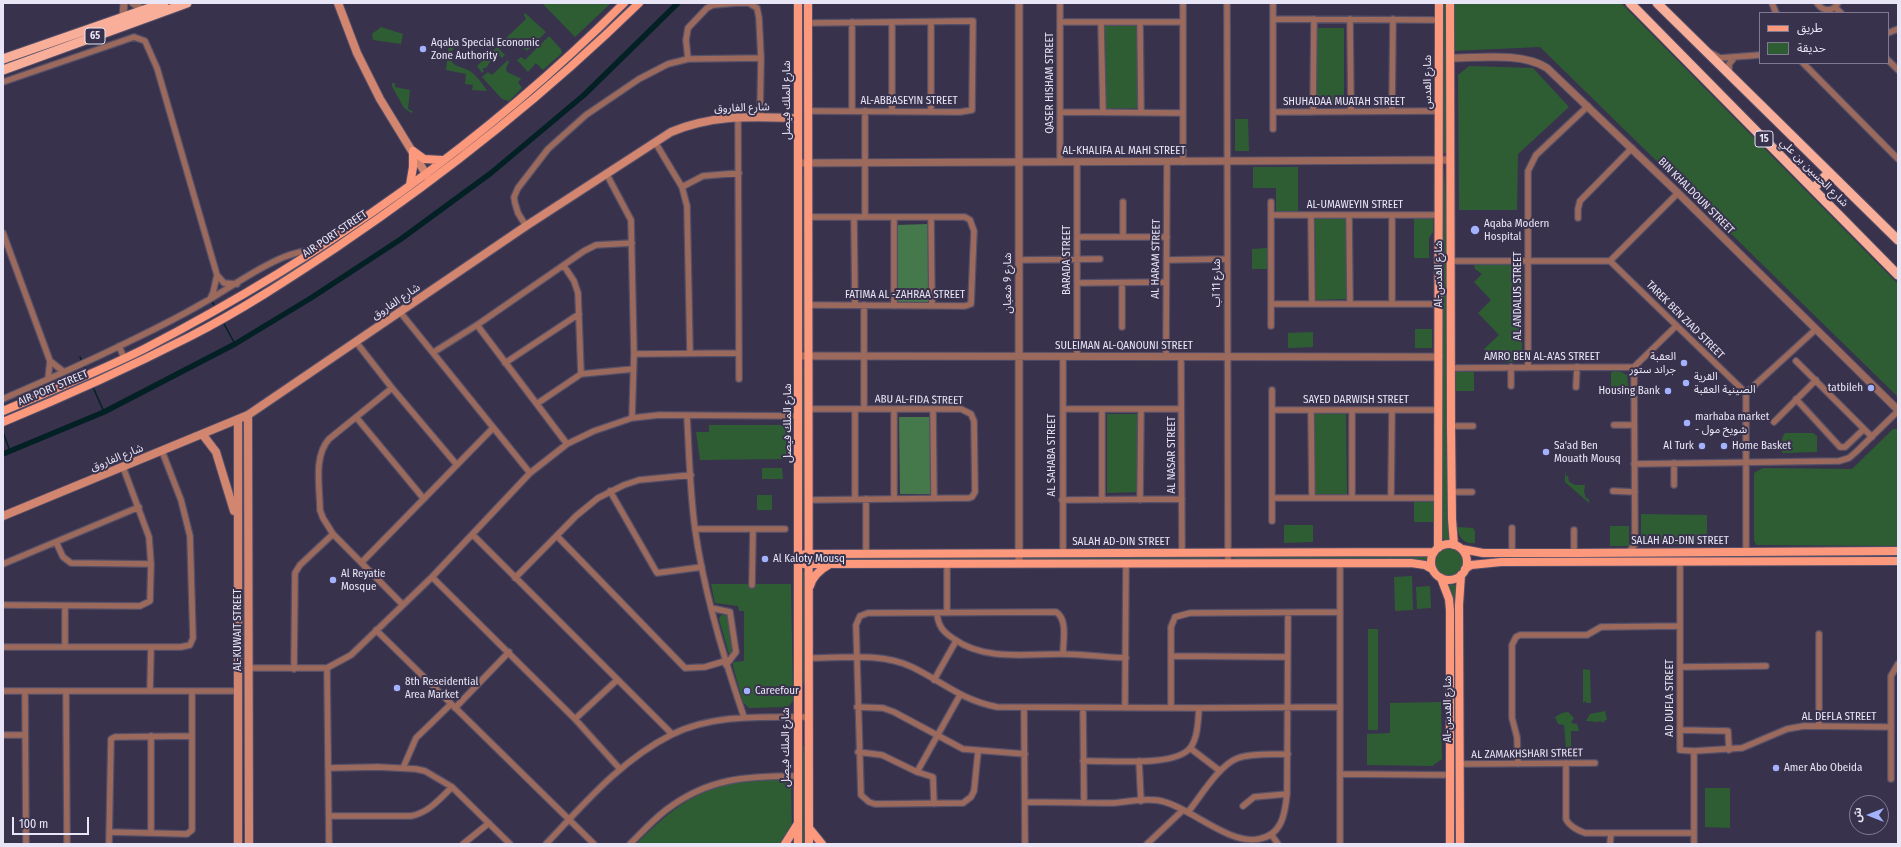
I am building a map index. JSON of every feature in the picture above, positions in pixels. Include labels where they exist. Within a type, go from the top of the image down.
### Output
[{"type":"highway","name":"65","points":[[3,59],[164,3]]},
{"type":"highway","name":"65","points":[[3,70],[173,5],[187,3]]},
{"type":"highway","name":"شارع الحسين بن علي","points":[[1630,3],[1898,275]]},
{"type":"highway","name":"شارع الحسين بن علي","points":[[1660,4],[1704,50],[1898,240]]},
{"type":"highway","points":[[1813,189],[1829,172]]},
{"type":"main road","points":[[338,3],[364,67],[380,99],[413,151],[424,173],[431,181]]},
{"type":"main road","name":"AIR PORT STREET","points":[[3,412],[124,358],[188,325],[314,251],[410,185],[506,112],[577,50],[624,3]]},
{"type":"main road","name":"AIR PORT STREET","points":[[3,422],[91,384],[190,336],[255,299],[314,262],[431,181],[536,97],[586,54],[639,3]]},
{"type":"main road","name":"شارع الملك فيصل","points":[[798,3],[798,844]]},
{"type":"main road","name":"شارع الملك فيصل","points":[[808,3],[809,844]]},
{"type":"main road","name":"شارع القدس","points":[[1439,3],[1439,160]]},
{"type":"main road","name":"Al-شارع القدس","points":[[1450,3],[1450,368],[1452,540],[1454,545]]},
{"type":"main road","name":"شارع الفاروق","points":[[3,516],[123,466],[238,421],[526,226],[671,132],[694,124],[717,119],[760,117],[798,118]]},
{"type":"main road","points":[[413,151],[424,159],[443,160]]},
{"type":"main road","points":[[410,185],[414,167],[413,151]]},
{"type":"main road","name":"Al-شارع القدس","points":[[1436,550],[1439,498],[1439,160]]},
{"type":"main road","name":"AL-KUWAIT STREET","points":[[248,415],[249,844]]},
{"type":"main road","name":"AL-KUWAIT STREET","points":[[238,421],[238,844]]},
{"type":"main road","points":[[203,435],[216,452],[232,501],[238,528]]},
{"type":"main road","points":[[1448,544],[1462,549],[1467,559],[1463,572],[1451,580],[1441,578],[1432,568],[1431,560],[1436,550],[1448,544]]},
{"type":"main road","name":"SALAH AD-DIN STREET","points":[[1462,549],[1470,552],[1680,562],[1898,561]]},
{"type":"main road","name":"SALAH AD-DIN STREET","points":[[799,554],[1228,553],[1436,550]]},
{"type":"main road","name":"SALAH AD-DIN STREET","points":[[1463,572],[1471,565],[1491,562],[1562,557],[1574,554],[1629,552],[1898,551]]},
{"type":"main road","points":[[1849,552],[1850,561]]},
{"type":"main road","name":"SALAH AD-DIN STREET","points":[[798,564],[1228,562],[1411,563],[1425,565],[1432,568]]},
{"type":"main road","points":[[809,590],[814,577],[830,564]]},
{"type":"main road","name":"Al-شارع القدس","points":[[1460,844],[1459,704],[1463,572]]},
{"type":"main road","name":"Al-شارع القدس","points":[[1441,578],[1449,599],[1450,610],[1450,844]]},
{"type":"main road","points":[[1450,704],[1459,704]]},
{"type":"main road","points":[[1450,716],[1459,716]]},
{"type":"main road","points":[[238,796],[249,795]]},
{"type":"main road","points":[[785,844],[798,825]]},
{"type":"main road","points":[[809,828],[822,844]]},
{"type":"street","points":[[124,3],[124,17]]},
{"type":"street","points":[[133,3],[143,10]]},
{"type":"street","points":[[688,59],[686,34],[690,25],[710,6],[736,3],[749,4],[757,8],[761,58],[760,117]]},
{"type":"street","name":"شارع 9 شعبان","points":[[1019,3],[1019,564]]},
{"type":"street","name":"QASER HISHAM STREET","points":[[1060,3],[1060,162]]},
{"type":"street","points":[[1183,3],[1183,162]]},
{"type":"street","name":"شارع 11 آب","points":[[1227,3],[1228,562]]},
{"type":"street","name":"SHUHADAA MUATAH STREET","points":[[1273,3],[1273,129]]},
{"type":"street","points":[[1817,3],[1825,10],[1837,5]]},
{"type":"street","points":[[1273,19],[1439,20]]},
{"type":"street","points":[[1313,112],[1314,19]]},
{"type":"street","points":[[1350,19],[1350,111]]},
{"type":"street","points":[[1392,111],[1393,19]]},
{"type":"street","name":"AL-ABBASEYIN STREET","points":[[809,23],[973,21],[972,110],[931,112],[809,111]]},
{"type":"street","points":[[852,22],[852,111]]},
{"type":"street","points":[[892,22],[892,112]]},
{"type":"street","points":[[931,22],[931,112]]},
{"type":"street","points":[[1060,22],[1183,22]]},
{"type":"street","points":[[1101,22],[1103,112]]},
{"type":"street","points":[[1140,22],[1142,112]]},
{"type":"street","points":[[3,82],[129,38],[139,37],[145,41],[157,68],[217,275],[224,283],[236,284]]},
{"type":"street","points":[[1704,50],[1720,58],[1759,55]]},
{"type":"street","points":[[526,226],[518,213],[514,197],[518,188],[548,149],[586,115],[639,79],[668,64],[688,59],[761,58]]},
{"type":"street","name":"BIN KHALDOUN STREET","points":[[1450,58],[1531,60],[1547,68],[1632,148],[1898,411]]},
{"type":"street","points":[[1731,76],[1728,68],[1735,58]]},
{"type":"street","points":[[1889,61],[1898,70]]},
{"type":"street","points":[[1804,64],[1898,159]]},
{"type":"street","name":"AL ANDALUS STREET","points":[[1528,367],[1527,181],[1529,167],[1536,155],[1588,106]]},
{"type":"street","points":[[865,111],[865,217]]},
{"type":"street","name":"SHUHADAA MUATAH STREET","points":[[1273,112],[1439,111]]},
{"type":"street","points":[[1060,112],[1183,113]]},
{"type":"street","points":[[738,118],[739,379]]},
{"type":"street","points":[[654,142],[682,187],[688,206],[690,354]]},
{"type":"street","points":[[1578,218],[1580,201],[1632,148]]},
{"type":"street","name":"AL-KHALIFA AL MAHI STREET","points":[[798,163],[1450,160]]},
{"type":"street","name":"BARADA STREET","points":[[1077,162],[1077,357]]},
{"type":"street","name":"AL HARAM STREET","points":[[1166,162],[1166,357]]},
{"type":"street","points":[[682,187],[703,176],[738,172]]},
{"type":"street","points":[[606,174],[630,214],[634,354],[632,418]]},
{"type":"street","points":[[1450,261],[1610,261],[1678,193]]},
{"type":"street","points":[[1123,202],[1123,236]]},
{"type":"street","points":[[1271,202],[1271,326]]},
{"type":"street","name":"AL-UMAWEYIN STREET","points":[[1271,215],[1439,215]]},
{"type":"street","points":[[1311,215],[1312,304]]},
{"type":"street","points":[[1349,215],[1350,304]]},
{"type":"street","points":[[1392,215],[1392,304]]},
{"type":"street","name":"FATIMA AL -ZAHRAA STREET","points":[[808,305],[965,306],[971,304],[974,231],[970,220],[965,217],[809,217]]},
{"type":"street","points":[[854,217],[854,305]]},
{"type":"street","points":[[894,217],[894,306]]},
{"type":"street","points":[[931,217],[932,306]]},
{"type":"street","points":[[3,233],[50,361],[48,379]]},
{"type":"street","points":[[1077,236],[1167,236]]},
{"type":"street","points":[[434,352],[477,325],[584,251],[596,245],[632,242]]},
{"type":"street","points":[[3,398],[64,372],[119,346],[210,300],[291,254],[304,250],[314,251]]},
{"type":"street","points":[[1019,260],[1100,259]]},
{"type":"street","points":[[1166,260],[1227,259]]},
{"type":"street","name":"TAREK BEN ZIAD STREET","points":[[1610,261],[1746,393]]},
{"type":"street","points":[[564,266],[574,280],[578,293],[580,374]]},
{"type":"street","points":[[210,300],[217,275]]},
{"type":"street","points":[[1077,283],[1166,282]]},
{"type":"street","points":[[1122,283],[1122,327]]},
{"type":"street","points":[[1271,304],[1439,304]]},
{"type":"street","points":[[864,305],[864,409]]},
{"type":"street","points":[[400,312],[434,352],[492,428],[530,473]]},
{"type":"street","points":[[505,363],[579,314]]},
{"type":"street","points":[[477,325],[567,444]]},
{"type":"street","points":[[1629,552],[1635,544],[1634,367],[1676,326]]},
{"type":"street","points":[[1746,552],[1746,393],[1815,330]]},
{"type":"street","points":[[356,342],[392,388],[457,465]]},
{"type":"street","points":[[119,346],[124,358]]},
{"type":"street","points":[[634,354],[739,353]]},
{"type":"street","name":"SULEIMAN AL-QANOUNI STREET","points":[[799,356],[1439,357]]},
{"type":"street","name":"AL SAHABA STREET","points":[[1063,357],[1063,553]]},
{"type":"street","name":"AL NASAR STREET","points":[[1181,357],[1182,553]]},
{"type":"street","points":[[50,361],[64,372]]},
{"type":"street","points":[[1796,361],[1872,437]]},
{"type":"street","points":[[1511,367],[1511,386]]},
{"type":"street","points":[[1576,387],[1577,367]]},
{"type":"street","name":"AMRO BEN AL-A'AS STREET","points":[[1450,368],[1634,367]]},
{"type":"street","points":[[538,404],[580,374],[633,369]]},
{"type":"street","points":[[1774,422],[1816,380]]},
{"type":"street","points":[[392,388],[329,439],[320,454],[320,510],[333,534],[404,605]]},
{"type":"street","points":[[1272,390],[1272,521]]},
{"type":"street","points":[[1796,399],[1840,447],[1846,447],[1864,429]]},
{"type":"street","points":[[855,409],[855,499]]},
{"type":"street","points":[[894,409],[894,499]]},
{"type":"street","points":[[933,409],[934,498]]},
{"type":"street","name":"ABU AL-FIDA STREET","points":[[809,410],[961,409],[971,414],[974,421],[974,495],[969,498],[809,500]]},
{"type":"street","points":[[1063,409],[1182,409]]},
{"type":"street","points":[[1102,409],[1102,500]]},
{"type":"street","points":[[1140,500],[1141,409]]},
{"type":"street","name":"SAYED DARWISH STREET","points":[[1272,410],[1439,410]]},
{"type":"street","points":[[1311,410],[1312,498]]},
{"type":"street","points":[[1352,410],[1352,498]]},
{"type":"street","points":[[1392,410],[1392,498]]},
{"type":"street","points":[[1634,464],[1839,461],[1849,458],[1898,411]]},
{"type":"street","points":[[249,668],[327,668],[351,655],[404,605],[473,535],[530,473],[567,444],[594,431],[632,418],[659,415],[799,416]]},
{"type":"street","points":[[687,416],[695,529],[702,567],[725,663],[744,718]]},
{"type":"street","points":[[356,417],[424,499]]},
{"type":"street","points":[[1614,425],[1634,425]]},
{"type":"street","points":[[1451,426],[1473,426]]},
{"type":"street","points":[[362,562],[492,428]]},
{"type":"street","points":[[3,647],[185,647],[190,644],[193,638],[191,545],[189,531],[181,500],[162,451]]},
{"type":"street","points":[[1674,463],[1674,485]]},
{"type":"street","points":[[3,605],[145,605],[151,599],[149,537],[123,466]]},
{"type":"street","points":[[515,578],[587,506],[610,491],[639,480],[691,475]]},
{"type":"street","points":[[610,491],[657,573],[702,567]]},
{"type":"street","points":[[1613,491],[1635,492]]},
{"type":"street","points":[[1451,492],[1472,492]]},
{"type":"street","points":[[1272,498],[1439,498]]},
{"type":"street","points":[[866,499],[866,554]]},
{"type":"street","points":[[1062,500],[1182,499]]},
{"type":"street","points":[[3,564],[139,508]]},
{"type":"street","points":[[1512,528],[1512,553]]},
{"type":"street","points":[[695,529],[785,529]]},
{"type":"street","points":[[752,585],[753,529]]},
{"type":"street","points":[[1574,530],[1574,554]]},
{"type":"street","points":[[294,669],[295,573],[304,560],[333,534]]},
{"type":"street","points":[[473,535],[672,734]]},
{"type":"street","points":[[557,536],[685,668],[705,667],[725,663],[736,652],[730,612],[711,608]]},
{"type":"street","points":[[56,542],[63,557],[71,563],[151,564]]},
{"type":"street","name":"AD DUFLA STREET","points":[[1680,562],[1681,750],[1694,751]]},
{"type":"street","points":[[1125,707],[1126,563]]},
{"type":"street","points":[[1340,563],[1340,844]]},
{"type":"street","points":[[947,564],[947,613]]},
{"type":"street","points":[[432,576],[575,719],[620,769]]},
{"type":"street","points":[[65,606],[65,647]]},
{"type":"street","points":[[978,752],[974,791],[971,797],[963,803],[875,804],[869,802],[860,795],[856,625],[863,614],[1056,612],[1060,614],[1063,623],[1063,654]]},
{"type":"street","points":[[1171,707],[1171,626],[1175,617],[1190,614],[1340,612]]},
{"type":"street","points":[[937,613],[940,628],[956,641],[973,650],[985,654],[1063,654],[1126,658]]},
{"type":"street","points":[[1025,802],[1164,802],[1185,811],[1233,836],[1243,839],[1260,839],[1276,831],[1283,819],[1287,794],[1288,613]]},
{"type":"street","points":[[1518,764],[1517,737],[1512,718],[1513,640],[1520,635],[1587,635],[1601,627],[1680,626]]},
{"type":"street","points":[[376,630],[594,844]]},
{"type":"street","points":[[1819,634],[1819,725]]},
{"type":"street","points":[[934,680],[956,641]]},
{"type":"street","points":[[150,691],[151,647]]},
{"type":"street","points":[[403,768],[416,738],[453,706],[509,652]]},
{"type":"street","points":[[1171,656],[1287,657]]},
{"type":"street","points":[[809,658],[857,658],[895,661],[911,666],[960,695],[978,703],[997,707],[1288,708],[1340,706]]},
{"type":"street","points":[[1891,780],[1891,676],[1898,664]]},
{"type":"street","points":[[1680,667],[1766,666]]},
{"type":"street","points":[[327,668],[329,844]]},
{"type":"street","points":[[575,719],[617,680]]},
{"type":"street","points":[[3,691],[238,691]]},
{"type":"street","points":[[25,691],[26,844]]},
{"type":"street","points":[[66,691],[67,844]]},
{"type":"street","points":[[109,832],[187,834],[192,830],[192,691]]},
{"type":"street","points":[[917,772],[960,695]]},
{"type":"street","points":[[857,707],[883,708],[962,749],[978,752],[1025,754]]},
{"type":"street","points":[[1024,708],[1025,844]]},
{"type":"street","points":[[1083,708],[1084,802]]},
{"type":"street","points":[[1083,761],[1139,761],[1178,757],[1190,748],[1197,729],[1199,708]]},
{"type":"street","points":[[546,844],[620,769],[672,734],[702,724],[744,718],[809,717]]},
{"type":"street","name":"AL DEFLA STREET","points":[[1694,751],[1742,748],[1787,729],[1819,725],[1891,727]]},
{"type":"street","points":[[1680,730],[1728,731],[1729,750]]},
{"type":"street","points":[[3,735],[25,735]]},
{"type":"street","points":[[151,736],[151,832]]},
{"type":"street","points":[[109,844],[110,741],[115,737],[192,736]]},
{"type":"street","points":[[1190,748],[1220,771]]},
{"type":"street","points":[[1694,751],[1694,844]]},
{"type":"street","points":[[858,752],[882,755],[917,772],[933,777],[934,804]]},
{"type":"street","points":[[1147,844],[1185,811],[1220,771],[1233,761],[1240,758],[1288,754]]},
{"type":"street","points":[[1139,761],[1141,801]]},
{"type":"street","points":[[1566,763],[1566,822],[1583,832],[1694,833]]},
{"type":"street","name":"AL ZAMAKHSHARI STREET","points":[[1460,764],[1595,763]]},
{"type":"street","points":[[329,768],[403,768],[425,771],[452,787],[510,844]]},
{"type":"street","points":[[1340,774],[1450,775]]},
{"type":"street","points":[[630,844],[665,811],[704,787],[740,778],[797,776]]},
{"type":"street","points":[[329,816],[410,816],[419,814],[437,802],[452,787]]},
{"type":"street","points":[[1243,806],[1254,797],[1287,794]]},
{"type":"street","points":[[463,844],[489,823]]},
{"type":"street","points":[[1610,833],[1610,844]]},
{"type":"street","points":[[1271,834],[1278,844]]},
{"type":"green space","points":[[542,3],[611,3],[575,37]]},
{"type":"green space","points":[[801,3],[803,3],[803,155],[802,155]]},
{"type":"green space","points":[[1442,3],[1447,3],[1448,153],[1443,153]]},
{"type":"green space","points":[[1454,3],[1621,3],[1898,284],[1898,397],[1540,47],[1453,51]]},
{"type":"green space","points":[[525,13],[546,32],[527,51],[520,44],[516,47],[512,43],[505,43],[503,41],[526,19],[524,15]]},
{"type":"green space","points":[[1138,25],[1140,108],[1106,109],[1105,26]]},
{"type":"green space","points":[[381,27],[403,34],[401,44],[373,40],[372,34]]},
{"type":"green space","points":[[1317,28],[1344,28],[1344,105],[1316,104]]},
{"type":"green space","points":[[549,36],[561,49],[562,53],[543,70],[536,63],[528,72],[517,60],[521,57],[525,60]]},
{"type":"green space","points":[[452,43],[454,47],[450,54],[452,62],[456,66],[473,73],[480,80],[487,91],[472,90],[473,85],[465,84],[466,74],[446,70],[449,44]]},
{"type":"green space","points":[[497,47],[505,55],[502,58],[498,54],[494,59],[492,58],[487,67],[482,69],[484,71],[482,73],[477,66]]},
{"type":"green space","points":[[508,60],[509,62],[506,68],[507,72],[521,79],[518,82],[522,88],[509,101],[502,99],[482,77],[488,72],[492,75]]},
{"type":"green space","points":[[1469,66],[1533,68],[1569,107],[1518,154],[1517,210],[1459,210],[1458,75]]},
{"type":"green space","points":[[392,83],[395,83],[395,87],[410,90],[408,109],[413,111],[411,113],[404,108],[392,86]]},
{"type":"green space","points":[[1235,119],[1248,119],[1249,151],[1235,151]]},
{"type":"green space","points":[[1253,167],[1298,167],[1298,211],[1276,211],[1276,188],[1253,188]]},
{"type":"green space","points":[[1444,168],[1446,202],[1449,539],[1446,540],[1443,539],[1442,170]]},
{"type":"green space","points":[[802,171],[804,172],[805,349],[802,349]]},
{"type":"green space","points":[[1414,218],[1433,218],[1433,232],[1429,238],[1429,258],[1414,258]]},
{"type":"green space","points":[[1315,219],[1346,219],[1347,299],[1316,300]]},
{"type":"green space","points":[[928,224],[929,302],[898,302],[897,225]]},
{"type":"green space","points":[[1267,248],[1267,269],[1252,269],[1252,249]]},
{"type":"green space","points":[[1514,264],[1523,269],[1522,354],[1516,362],[1496,362],[1484,349],[1499,335],[1478,313],[1491,300],[1474,282],[1482,274],[1475,269],[1474,265]]},
{"type":"green space","points":[[1415,329],[1432,329],[1432,348],[1415,348]]},
{"type":"green space","points":[[1313,332],[1313,347],[1288,348],[1288,333]]},
{"type":"green space","points":[[802,366],[804,367],[805,381],[803,548]]},
{"type":"green space","points":[[1614,371],[1627,375],[1629,392],[1611,392],[1611,373]]},
{"type":"green space","points":[[1456,372],[1474,372],[1474,391],[1456,391]]},
{"type":"green space","points":[[1346,413],[1347,496],[1315,496],[1314,414]]},
{"type":"green space","points":[[1107,414],[1138,414],[1138,492],[1107,493]]},
{"type":"green space","points":[[899,417],[930,417],[931,494],[900,494]]},
{"type":"green space","points":[[709,425],[782,425],[788,433],[788,459],[700,460],[696,432],[709,432]]},
{"type":"green space","points":[[1893,429],[1898,429],[1898,546],[1756,545],[1754,540],[1754,473],[1763,468],[1852,469]]},
{"type":"green space","points":[[1785,433],[1813,433],[1817,436],[1817,452],[1782,453],[1782,438]]},
{"type":"green space","points":[[762,468],[782,468],[783,479],[762,479]]},
{"type":"green space","points":[[1565,471],[1569,482],[1575,485],[1585,485],[1584,492],[1586,498],[1589,499],[1589,503],[1565,482]]},
{"type":"green space","points":[[757,495],[772,495],[772,510],[757,510]]},
{"type":"green space","points":[[1414,501],[1436,501],[1436,522],[1414,522]]},
{"type":"green space","points":[[1641,514],[1707,515],[1707,544],[1645,544],[1641,536]]},
{"type":"green space","points":[[1284,525],[1313,525],[1313,542],[1284,543]]},
{"type":"green space","points":[[1610,526],[1629,526],[1629,546],[1610,546]]},
{"type":"green space","points":[[1457,527],[1473,528],[1475,531],[1475,543],[1468,543],[1463,540],[1460,537]]},
{"type":"green space","points":[[1449,547],[1460,551],[1464,562],[1460,573],[1449,577],[1438,573],[1434,562],[1438,551]]},
{"type":"green space","points":[[1847,553],[1847,556],[1818,556],[1814,559],[1574,557]]},
{"type":"green space","points":[[1219,555],[1219,559],[1024,561],[1024,556]]},
{"type":"green space","points":[[1008,556],[1010,558],[1008,559],[814,559],[814,557]]},
{"type":"green space","points":[[1234,556],[1427,556],[1427,561],[1234,559]]},
{"type":"green space","points":[[802,568],[804,573],[804,685],[800,674]]},
{"type":"green space","points":[[1412,576],[1413,610],[1395,611],[1394,577]]},
{"type":"green space","points":[[711,584],[791,584],[793,701],[788,707],[749,708],[743,702],[733,662],[744,661],[744,611],[739,611],[738,606],[715,603]]},
{"type":"green space","points":[[1448,585],[1457,585],[1456,703],[1455,681],[1453,679]]},
{"type":"green space","points":[[1430,586],[1431,608],[1417,609],[1416,587]]},
{"type":"green space","points":[[721,615],[734,616],[735,652],[732,655],[729,654],[719,619]]},
{"type":"green space","points":[[1368,629],[1378,629],[1378,730],[1368,730]]},
{"type":"green space","points":[[1583,669],[1590,670],[1591,703],[1586,703],[1586,701],[1583,703]]},
{"type":"green space","points":[[1441,702],[1442,759],[1432,766],[1367,765],[1367,734],[1390,733],[1390,703]]},
{"type":"green space","points":[[1605,711],[1607,719],[1602,723],[1600,720],[1599,722],[1586,721],[1590,714]]},
{"type":"green space","points":[[1568,712],[1574,718],[1571,723],[1577,724],[1579,731],[1571,731],[1571,753],[1569,753],[1566,748],[1564,725],[1558,724],[1555,717],[1562,713]]},
{"type":"green space","points":[[1454,716],[1457,751],[1457,844],[1453,844]]},
{"type":"green space","points":[[801,721],[803,721],[803,744],[805,751],[805,844],[802,844]]},
{"type":"green space","points":[[755,779],[791,779],[792,844],[636,844],[676,808],[689,800],[718,787],[735,782]]},
{"type":"green space","points":[[1705,788],[1730,788],[1730,828],[1705,827]]},
{"type":"waterway","points":[[3,454],[104,412],[235,344],[311,298],[401,239],[491,173],[584,95],[678,3]]},
{"type":"waterway","points":[[211,299],[215,307]]},
{"type":"waterway","points":[[223,322],[235,344]]},
{"type":"waterway","points":[[80,357],[82,361]]},
{"type":"waterway","points":[[83,365],[87,372]]},
{"type":"waterway","points":[[93,387],[104,412]]},
{"type":"waterway","points":[[3,432],[10,451]]},
{"type":"place","name":"Aqaba Special Economic Zone Authority","points":[[423,49]]},
{"type":"place","name":"Aqaba Modern Hospital","points":[[1475,230]]},
{"type":"place","name":"العقبة جراند ستور","points":[[1684,363]]},
{"type":"place","name":"القرية الصينية العقبة","points":[[1686,383]]},
{"type":"place","name":"tatbileh","points":[[1871,388]]},
{"type":"place","name":"Housing Bank","points":[[1668,391]]},
{"type":"place","name":"marhaba market - شويخ مول","points":[[1687,423]]},
{"type":"place","name":"Al Turk","points":[[1702,446]]},
{"type":"place","name":"Home Basket","points":[[1724,446]]},
{"type":"place","name":"Sa'ad Ben Mouath Mousq","points":[[1546,452]]},
{"type":"place","name":"Al Kaloty Mousq","points":[[765,559]]},
{"type":"place","name":"Al Reyatie Mosque","points":[[333,580]]},
{"type":"place","name":"8th Reseidential Area Market","points":[[397,688]]},
{"type":"place","name":"Careefour","points":[[747,691]]},
{"type":"place","name":"Amer Abo Obeida","points":[[1776,768]]}]
